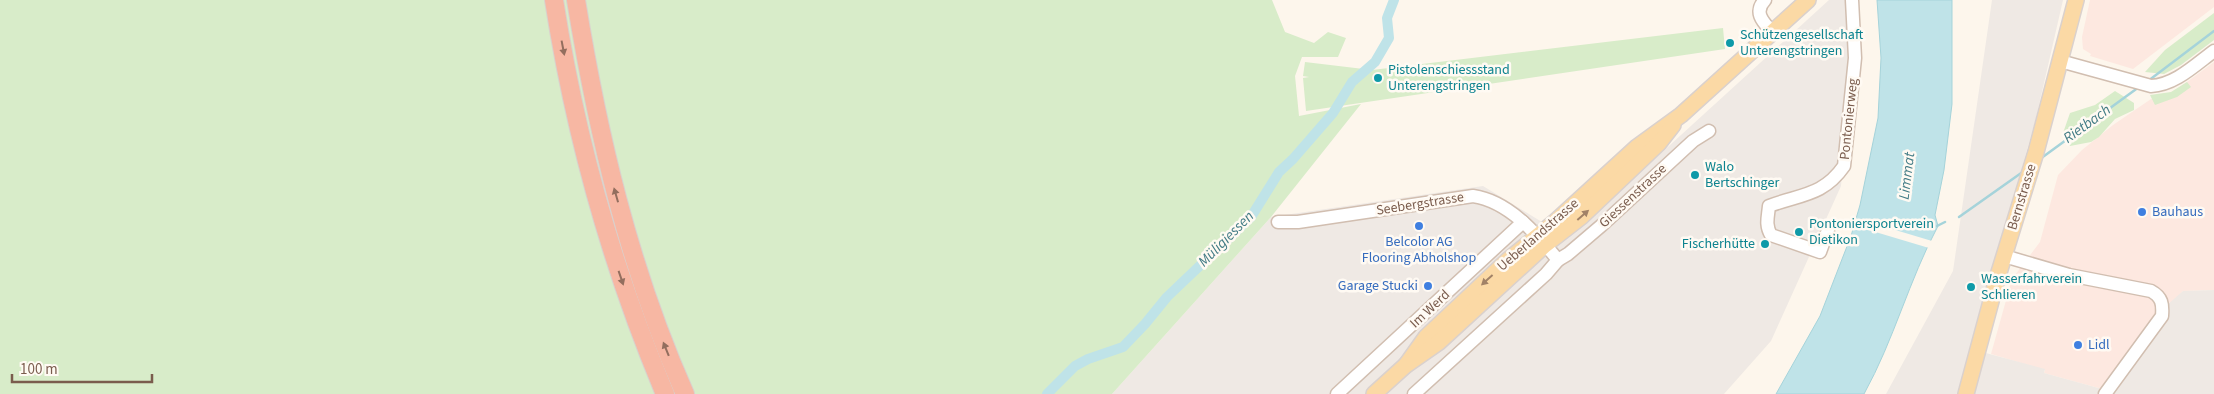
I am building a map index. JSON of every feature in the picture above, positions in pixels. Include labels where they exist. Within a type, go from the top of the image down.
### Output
[{"type":"highway","points":[[554,0],[576,114],[599,206],[629,300],[665,394]]},
{"type":"highway","points":[[570,0],[587,97],[596,115]]},
{"type":"highway","points":[[576,0],[596,115],[635,260],[663,342],[685,394]]},
{"type":"main road","name":"Ueberlandstrasse","points":[[1374,394],[1406,365],[1439,342],[1637,147],[1681,115],[1808,0]]},
{"type":"main road","name":"Bernstrasse","points":[[1966,394],[2004,256],[2036,152],[2076,0]]},
{"type":"street","points":[[1765,0],[1760,5],[1758,12],[1772,32]]},
{"type":"street","name":"Pontonierweg","points":[[1828,230],[1820,252],[1771,234],[1767,228],[1767,220],[1769,206],[1823,189],[1834,180],[1844,166],[1855,58],[1852,0]]},
{"type":"street","points":[[2060,61],[2150,86],[2173,81],[2214,51]]},
{"type":"street","name":"Giessenstrasse","points":[[1414,394],[1546,274],[1558,260],[1568,254],[1602,225],[1693,141],[1709,131]]},
{"type":"street","name":"Seebergstrasse","points":[[1278,222],[1298,222],[1473,196],[1490,198],[1523,222],[1541,241]]},
{"type":"street","name":"Im Werd","points":[[1337,394],[1523,222]]},
{"type":"street","points":[[1541,241],[1558,260]]},
{"type":"street","points":[[2004,256],[2069,275],[2151,291],[2160,298],[2163,305],[2162,316],[2105,394]]},
{"type":"shaded area","points":[[1829,0],[1849,0],[1854,23],[1841,186],[1771,341],[1724,394],[1112,394],[1271,217],[1483,186],[1568,238]]},
{"type":"shaded area","points":[[1992,0],[2063,0],[2036,118],[1971,349],[2045,369],[2044,373],[2102,389],[2158,313],[2183,291],[2214,290],[2214,394],[1886,394],[1953,271]]},
{"type":"shaded area","points":[[2090,0],[2214,0],[2214,7],[2133,69],[2090,56],[2091,54],[2083,49],[2082,37]]},
{"type":"shaded area","points":[[2214,62],[2214,290],[2183,291],[2102,389],[2044,373],[2045,370],[1991,354],[2012,279],[2040,242],[2058,175],[2082,150],[2113,125],[2151,99],[2172,93]]},
{"type":"green space","points":[[0,0],[1272,0],[1285,32],[1314,43],[1328,32],[1346,38],[1338,57],[1302,57],[1295,76],[1299,116],[1361,104],[1271,217],[1112,394],[0,394]]},
{"type":"green space","points":[[2214,13],[2214,40],[2181,65],[2164,74],[2145,72],[2165,50]]},
{"type":"green space","points":[[1723,28],[1725,49],[1306,111],[1303,78],[1309,77],[1303,76],[1305,62],[1372,70]]},
{"type":"green space","points":[[2187,82],[2191,87],[2177,97],[2155,105],[2150,95],[2171,92]]},
{"type":"green space","points":[[2115,91],[2134,103],[2134,110],[2115,119],[2099,137],[2091,142],[2070,146],[2063,133],[2070,113],[2095,105]]},
{"type":"water","name":"Limmat","points":[[1877,0],[1952,0],[1952,104],[1944,170],[1935,215],[1938,226],[1918,267],[1884,353],[1864,394],[1776,394],[1820,316],[1851,236],[1860,205],[1878,118],[1881,58]]},
{"type":"pier","points":[[1854,218],[1932,241],[1929,248],[1852,225]]},
{"type":"waterway","name":"Müligiessen","points":[[1047,394],[1075,366],[1088,359],[1123,347],[1167,297],[1251,217],[1279,172],[1293,159],[1333,113],[1352,82],[1375,62],[1389,38],[1387,18],[1394,0]]},
{"type":"waterway","name":"Rietbach","points":[[2148,81],[2214,31]]},
{"type":"waterway","name":"Rietbach","points":[[2040,159],[2139,87]]},
{"type":"waterway","name":"Rietbach","points":[[1959,217],[2024,171]]},
{"type":"waterway","name":"Rietbach","points":[[1937,226],[1945,222]]},
{"type":"place","name":"Schützengesellschaft Unterengstringen","points":[[1730,43]]},
{"type":"place","name":"Pistolenschiessstand Unterengstringen","points":[[1378,78]]},
{"type":"place","name":"Walo Bertschinger","points":[[1695,175]]},
{"type":"place","name":"Bauhaus","points":[[2142,212]]},
{"type":"place","name":"Belcolor AG Flooring Abholshop","points":[[1419,226]]},
{"type":"place","name":"Pontoniersportverein Dietikon","points":[[1799,232]]},
{"type":"place","name":"Fischerhütte","points":[[1765,244]]},
{"type":"place","name":"Garage Stucki","points":[[1428,286]]},
{"type":"place","name":"Wasserfahrverein Schlieren","points":[[1971,287]]},
{"type":"place","name":"Lidl","points":[[2078,345]]}]
